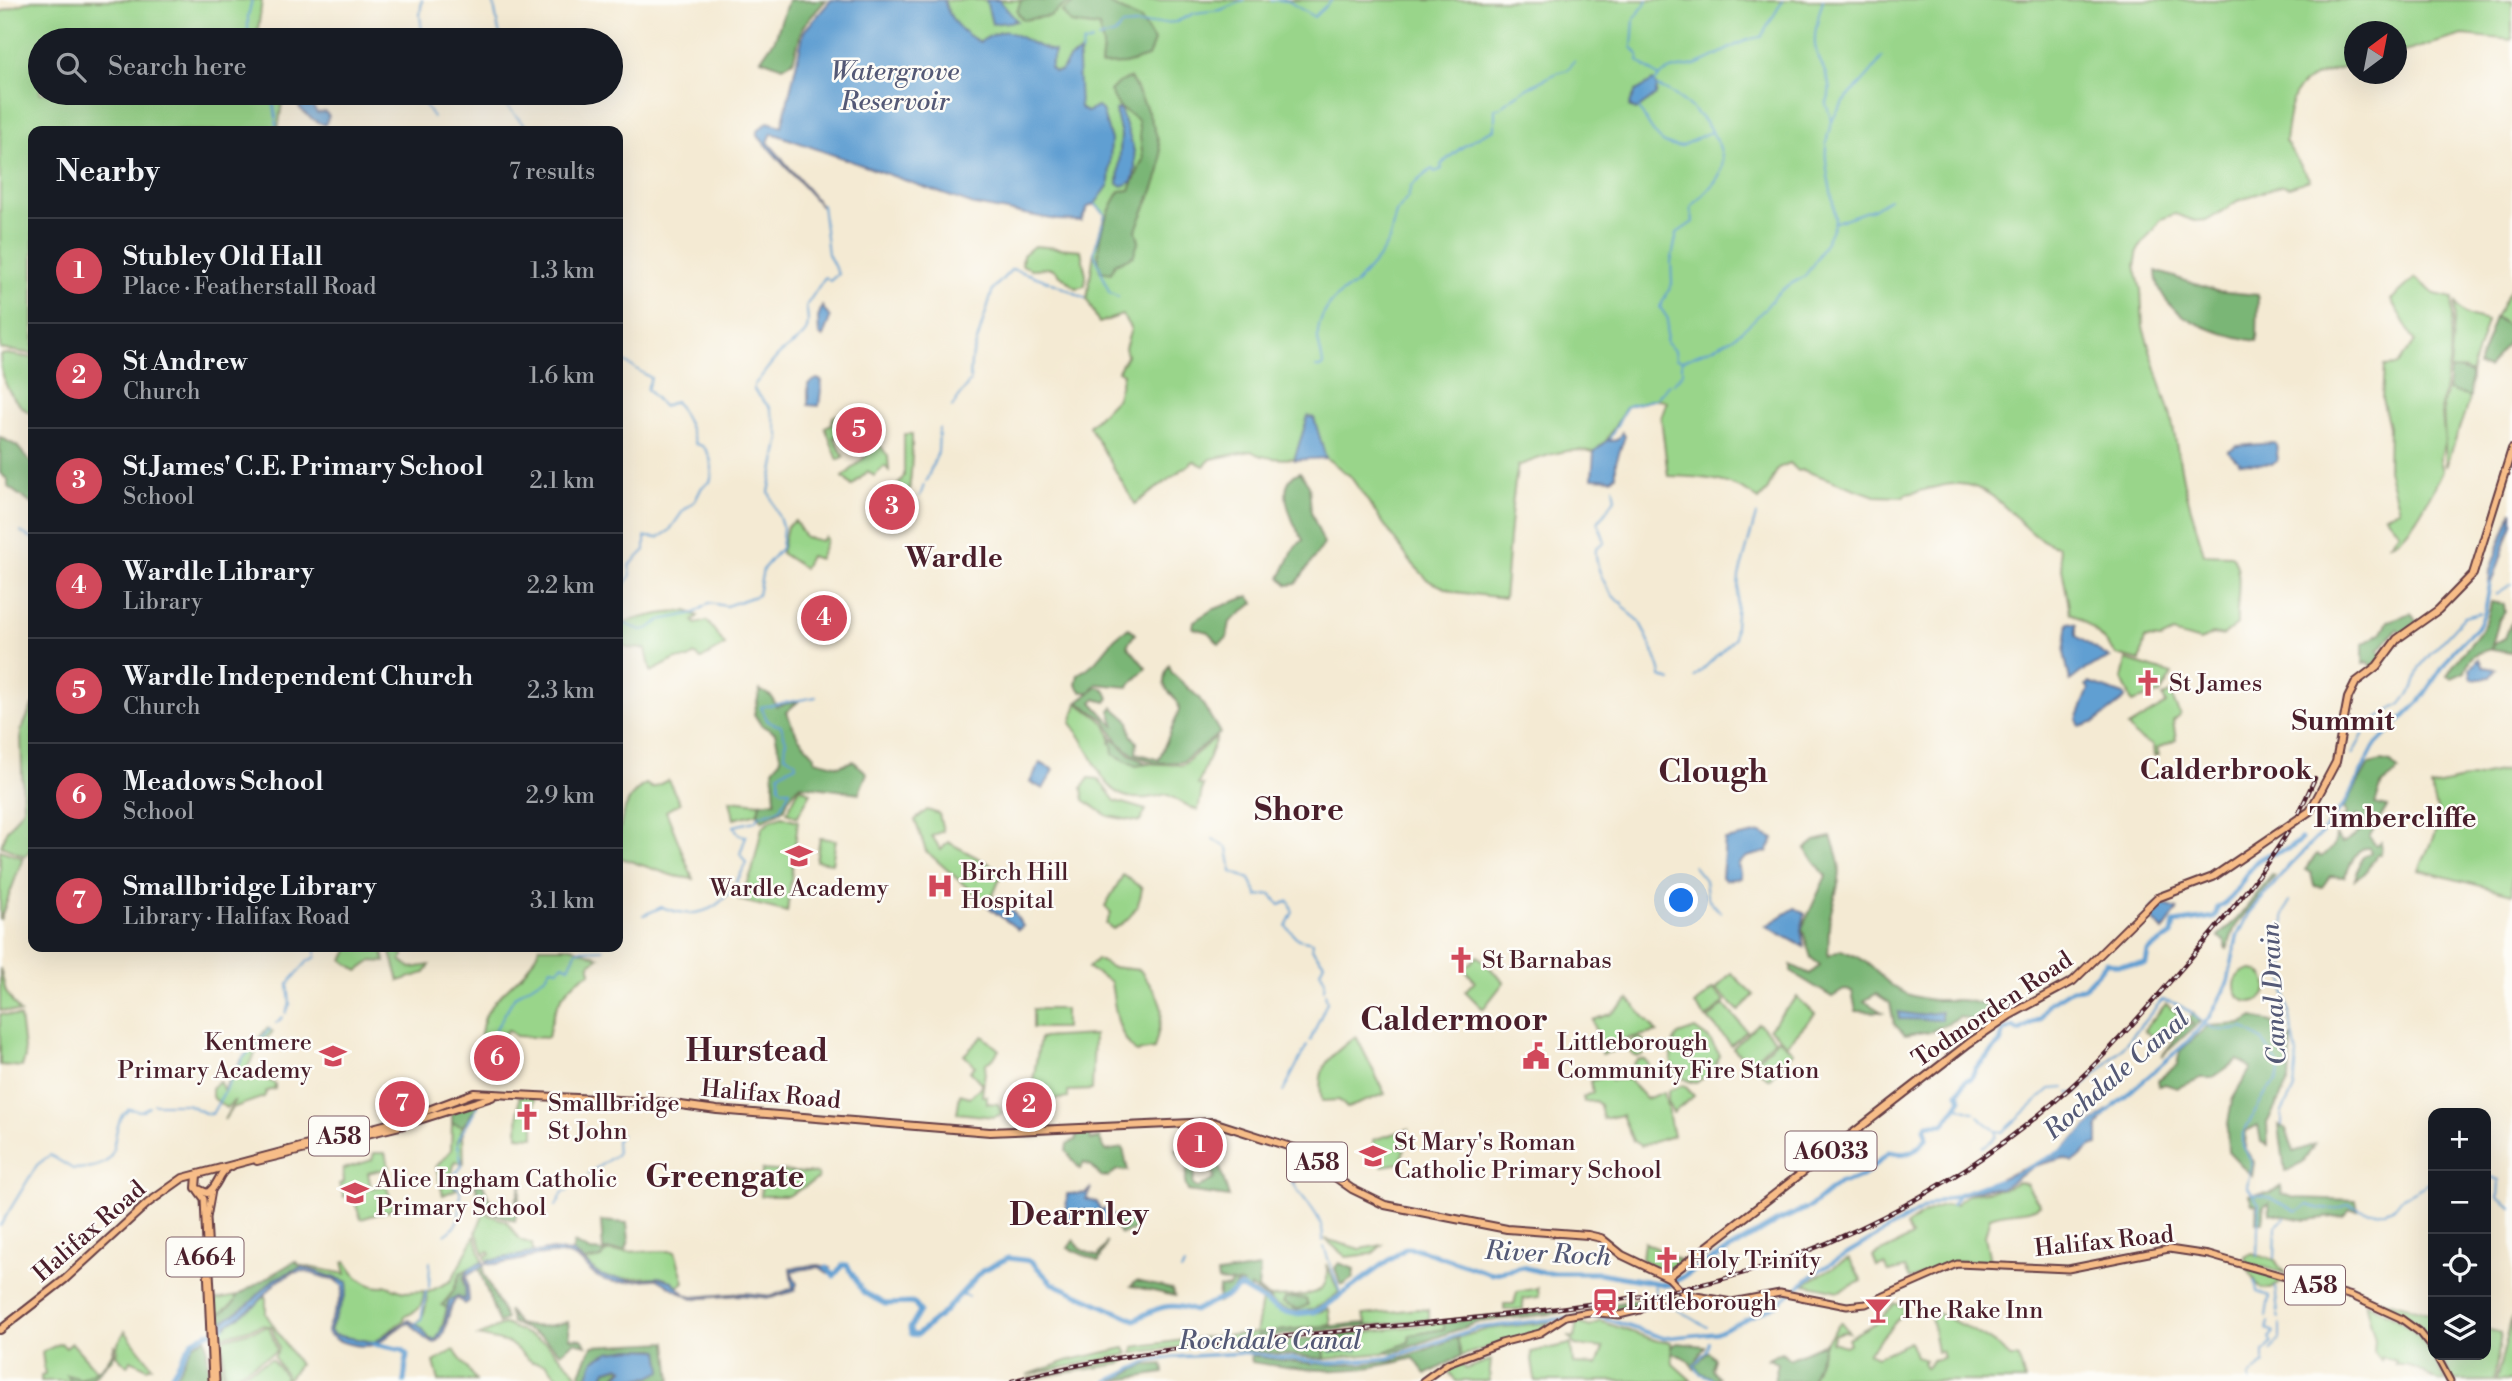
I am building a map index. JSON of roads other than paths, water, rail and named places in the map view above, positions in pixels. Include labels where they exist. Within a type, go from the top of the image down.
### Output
[{"type":"highway","name":"Todmorden Road","points":[[1668,1278],[1978,1037],[2010,1015],[2073,981],[2157,898],[2213,877],[2310,811],[2336,762],[2348,698],[2356,682],[2383,661],[2404,633],[2428,618],[2467,583],[2485,541],[2512,449]]},
{"type":"highway","name":"Halifax Road","points":[[216,1181],[227,1168],[401,1126],[485,1098],[515,1094]]},
{"type":"highway","name":"Halifax Road","points":[[205,1171],[399,1121],[474,1097],[515,1094],[659,1102],[707,1109],[1006,1133],[1213,1122],[1290,1146],[1308,1155],[1352,1189],[1385,1205],[1507,1229],[1572,1233],[1601,1238],[1622,1255],[1668,1278]]},
{"type":"highway","name":"Halifax Road","points":[[474,1097],[485,1098]]},
{"type":"highway","name":"A58","points":[[445,1111],[474,1097]]},
{"type":"highway","name":"A58","points":[[197,1175],[205,1171]]},
{"type":"highway","points":[[197,1175],[197,1189],[205,1193],[212,1190],[216,1181],[211,1173],[205,1171]]},
{"type":"highway","name":"Halifax Road","points":[[0,1330],[45,1296],[170,1186],[183,1178],[197,1175]]},
{"type":"highway","name":"Halifax Road","points":[[170,1186],[185,1183],[197,1189]]},
{"type":"main road","name":"A664","points":[[197,1189],[204,1199],[211,1326]]},
{"type":"main road","name":"A664","points":[[212,1190],[207,1218],[214,1381]]},
{"type":"main road","name":"Halifax Road","points":[[1684,1294],[1732,1302],[1768,1293],[1788,1294],[1847,1306],[1866,1304],[1957,1264],[2056,1270],[2161,1250],[2182,1251],[2255,1268],[2365,1301],[2409,1323],[2428,1344]]},
{"type":"main road","name":"A58","points":[[1668,1278],[1684,1294]]},
{"type":"main road","points":[[1423,1381],[1448,1363],[1501,1343],[1540,1333],[1561,1318],[1589,1312],[1629,1314],[1659,1299],[1677,1300],[1684,1294]]},
{"type":"main road","points":[[2439,1360],[2450,1381]]},
{"type":"water","name":"Watergrove Reservoir","points":[[831,0],[944,0],[957,25],[980,42],[998,33],[1010,32],[1055,52],[1050,68],[1055,72],[1061,71],[1069,59],[1081,52],[1078,62],[1080,108],[1087,112],[1097,107],[1102,110],[1111,140],[1109,185],[1095,204],[1088,207],[1081,221],[1057,220],[974,205],[772,133],[768,142],[821,206],[757,135],[759,129],[768,122],[782,126],[804,31]]},
{"type":"water","points":[[986,0],[999,0],[1017,21],[992,24]]},
{"type":"water","points":[[1653,81],[1657,87],[1656,95],[1636,110],[1629,106],[1636,91]]},
{"type":"water","points":[[298,105],[312,105],[317,113],[325,112],[329,116],[325,125]]},
{"type":"water","points":[[1120,109],[1132,143],[1135,163],[1132,182],[1122,186],[1118,184],[1121,135],[1115,110]]},
{"type":"water","points":[[822,306],[830,318],[823,337],[819,335],[818,318]]},
{"type":"water","points":[[817,379],[822,381],[819,406],[808,405],[808,384]]},
{"type":"water","points":[[1308,416],[1314,418],[1326,458],[1294,460]]},
{"type":"water","points":[[1622,432],[1625,436],[1616,462],[1616,475],[1612,479],[1592,478],[1594,452],[1610,438],[1610,441],[1617,440]]},
{"type":"water","points":[[2276,444],[2278,461],[2273,464],[2240,463],[2228,451],[2237,446]]},
{"type":"water","points":[[2512,510],[2512,523],[2494,578],[2489,585],[2490,570]]},
{"type":"water","points":[[2068,622],[2076,624],[2076,636],[2110,658],[2084,670],[2070,681],[2064,652]]},
{"type":"water","points":[[2478,659],[2483,667],[2496,669],[2490,677],[2472,679],[2470,669]]},
{"type":"water","points":[[2089,683],[2124,695],[2125,699],[2095,722],[2080,727],[2077,719],[2089,689],[2086,685]]},
{"type":"water","points":[[1040,763],[1054,770],[1043,789],[1030,782]]},
{"type":"water","points":[[1761,833],[1774,839],[1767,852],[1747,857],[1738,864],[1741,878],[1725,880],[1722,877],[1725,840]]},
{"type":"water","points":[[994,901],[1012,910],[1023,926],[1018,930],[991,909],[988,906]]},
{"type":"water","points":[[2162,904],[2178,909],[2163,931],[2148,914],[2154,906]]},
{"type":"water","points":[[1795,908],[1805,914],[1801,930],[1804,947],[1766,926]]},
{"type":"water","points":[[1898,1012],[1918,1015],[1941,1012],[1941,1020],[1899,1019]]},
{"type":"water","points":[[2107,1110],[2098,1127],[2098,1145],[2091,1147],[2073,1162],[2064,1158],[2034,1166],[2002,1188],[1986,1188],[1959,1195],[2055,1156]]},
{"type":"water","points":[[1291,1159],[1304,1167],[1295,1182],[1290,1174]]},
{"type":"water","points":[[1091,1188],[1086,1199],[1097,1202],[1100,1210],[1107,1209],[1114,1218],[1113,1223],[1103,1227],[1098,1217],[1084,1210],[1068,1223],[1069,1217],[1059,1216],[1066,1215],[1067,1194],[1086,1193]]},
{"type":"water","points":[[548,1250],[572,1252],[598,1274],[607,1277],[635,1280],[659,1277],[672,1281],[686,1295],[692,1297],[745,1293],[772,1296],[793,1288],[790,1268],[819,1265],[831,1268],[828,1273],[819,1267],[791,1271],[797,1284],[794,1291],[771,1298],[739,1295],[692,1299],[657,1279],[620,1282],[605,1280],[576,1258],[567,1255],[547,1255],[486,1264],[487,1261]]},
{"type":"water","points":[[483,1262],[484,1265],[467,1276],[469,1301],[465,1304],[457,1298],[443,1333],[435,1343],[426,1340],[410,1323],[376,1344],[356,1345],[336,1339],[327,1332],[343,1286],[336,1281],[304,1271],[293,1273],[276,1282],[257,1304],[217,1332],[216,1326],[249,1304],[274,1279],[302,1267],[348,1282],[330,1331],[334,1335],[374,1342],[409,1320],[422,1328],[429,1339],[436,1340],[444,1324],[449,1301],[457,1296],[465,1300],[466,1273]]},
{"type":"water","points":[[1353,1342],[1358,1344],[1358,1350],[1329,1352],[1349,1347],[1333,1347]]},
{"type":"water","points":[[631,1349],[659,1350],[662,1371],[651,1377],[611,1381],[624,1369],[619,1366],[606,1370],[601,1381],[586,1381],[594,1360],[609,1352]]},
{"type":"waterway","points":[[248,28],[252,0]]},
{"type":"waterway","points":[[422,0],[422,28]]},
{"type":"waterway","points":[[493,0],[498,28]]},
{"type":"waterway","points":[[1098,39],[1115,34],[1121,26],[1176,22],[1195,13],[1221,10],[1244,0]]},
{"type":"waterway","points":[[1271,0],[1288,1],[1314,17],[1332,0]]},
{"type":"waterway","points":[[1648,0],[1634,19],[1632,47],[1639,56],[1638,61],[1659,77],[1654,84]]},
{"type":"waterway","points":[[1659,77],[1668,71],[1700,63],[1745,41],[1761,37],[1783,0]]},
{"type":"waterway","points":[[1823,0],[1816,25],[1815,45],[1829,83],[1826,104],[1832,121]]},
{"type":"waterway","points":[[1081,52],[1083,44],[1092,41]]},
{"type":"waterway","points":[[1682,361],[1735,336],[1757,317],[1779,292],[1802,278],[1811,268],[1835,218],[1826,157],[1828,132],[1838,110],[1882,57]]},
{"type":"waterway","points":[[1355,285],[1379,257],[1389,240],[1396,213],[1408,197],[1411,186],[1432,169],[1435,172],[1442,169],[1441,165],[1466,144],[1495,129],[1495,108],[1500,108],[1543,80],[1568,70],[1574,61]]},
{"type":"waterway","points":[[1657,87],[1680,99],[1703,120],[1719,146],[1722,159],[1719,176],[1691,208],[1693,222],[1677,233],[1671,262],[1672,284],[1660,307],[1668,319],[1666,342],[1675,352],[1676,359],[1682,361],[1682,374],[1673,384]]},
{"type":"waterway","points":[[274,105],[276,118]]},
{"type":"waterway","points":[[425,105],[433,117]]},
{"type":"waterway","points":[[507,105],[527,126]]},
{"type":"waterway","points":[[1639,108],[1655,134],[1666,144],[1685,145],[1712,132]]},
{"type":"waterway","points":[[276,121],[276,126]]},
{"type":"waterway","points":[[1836,222],[1873,209],[1889,199]]},
{"type":"waterway","points":[[1095,204],[1105,214],[1094,252],[1109,292],[1118,297]]},
{"type":"waterway","points":[[623,623],[641,630],[648,629],[661,620],[695,613],[709,603],[726,606],[758,595],[763,569],[781,548],[783,528],[769,492],[780,437],[770,408],[754,390],[754,385],[776,358],[804,335],[808,324],[806,306],[825,277],[830,281],[838,274],[828,254],[822,205]]},
{"type":"waterway","points":[[952,407],[970,381],[971,361],[993,289],[1012,269],[1085,298]]},
{"type":"waterway","points":[[1316,367],[1323,367],[1318,339],[1323,315],[1339,295],[1353,286]]},
{"type":"waterway","points":[[623,361],[651,378],[647,389],[663,407],[675,401],[695,443],[702,446],[708,454],[712,468],[710,482],[702,487],[695,501],[683,511],[669,531],[658,538],[645,537],[645,550],[629,566],[631,575],[623,587]]},
{"type":"waterway","points":[[1610,438],[1627,406],[1656,399],[1669,384]]},
{"type":"waterway","points":[[926,481],[938,452],[939,429]]},
{"type":"waterway","points":[[920,496],[924,485]]},
{"type":"waterway","points":[[1613,487],[1615,499],[1598,522],[1605,542],[1596,548],[1599,571],[1611,594],[1640,623],[1661,677],[1671,681]]},
{"type":"waterway","points":[[907,516],[918,503]]},
{"type":"waterway","points":[[1695,677],[1734,639],[1739,576],[1756,515]]},
{"type":"waterway","points":[[21,532],[28,536]]},
{"type":"waterway","name":"Rochdale Canal","points":[[2022,1171],[2065,1149],[2185,1044],[2210,1017],[2228,982],[2237,937],[2249,913],[2320,835],[2346,802],[2374,747],[2420,701],[2454,650],[2479,625],[2485,612],[2490,583]]},
{"type":"waterway","name":"River Roch","points":[[2496,594],[2512,584]]},
{"type":"waterway","name":"River Roch","points":[[2352,755],[2363,735],[2364,726],[2401,704],[2413,688],[2419,668],[2432,652],[2464,617],[2480,613]]},
{"type":"waterway","points":[[644,915],[662,907],[678,912],[703,911],[724,899],[732,889],[746,863],[740,854],[746,836],[739,835],[734,826],[755,821],[759,816],[780,809],[790,790],[782,790],[779,786],[779,773],[796,765],[795,761],[785,755],[786,741],[781,726],[768,722],[761,707],[816,697]]},
{"type":"waterway","points":[[1213,839],[1228,848],[1232,872],[1250,879],[1258,896],[1271,894],[1280,905],[1289,901],[1293,912],[1286,926],[1298,939],[1313,942],[1312,949],[1324,963],[1320,971],[1325,980],[1324,989]]},
{"type":"waterway","name":"River Roch","points":[[827,1268],[834,1276],[843,1265],[847,1265],[863,1292],[885,1304],[914,1303],[920,1311],[910,1328],[911,1334],[917,1335],[944,1312],[982,1271],[1008,1258],[1031,1261],[1052,1283],[1135,1320],[1163,1307],[1178,1306],[1194,1311],[1228,1296],[1240,1287],[1281,1311],[1296,1314],[1313,1312],[1326,1306],[1406,1248],[1418,1249],[1491,1274],[1523,1267],[1545,1273],[1599,1273],[1669,1285],[1778,1221],[1810,1207],[1840,1182],[1855,1180],[1889,1152],[1902,1154],[1915,1150],[1927,1138],[1925,1128],[1928,1124],[1944,1124],[1961,1099],[1958,1093],[1965,1081],[1971,1078],[1976,1068],[2000,1043],[2004,1031],[2013,1027],[2019,1031],[2041,1018],[2048,1004],[2072,989],[2084,988],[2107,962],[2116,965],[2146,964],[2148,951],[2172,935],[2174,923],[2215,917],[2218,907],[2230,898],[2257,861],[2290,848],[2301,839]]},
{"type":"waterway","points":[[1693,865],[1705,880],[1707,897],[1720,912]]},
{"type":"waterway","name":"Canal Drain","points":[[2282,1125],[2282,1112],[2294,1089],[2297,1055],[2285,991],[2284,915],[2289,901]]},
{"type":"waterway","points":[[286,1013],[290,1004],[288,984],[308,961],[316,957],[316,952]]},
{"type":"waterway","points":[[490,1039],[515,996],[546,976],[551,968],[558,969],[563,964],[569,967],[576,952]]},
{"type":"waterway","points":[[1310,1041],[1327,1002],[1325,993]]},
{"type":"waterway","points":[[2069,1093],[2076,1094],[2121,1049],[2162,1000],[2175,1003],[2207,1025],[2229,1030],[2244,1028],[2262,1040],[2280,1067],[2277,1081],[2268,1090],[2243,1133],[2243,1146],[2252,1163],[2247,1186],[2259,1204],[2257,1255]]},
{"type":"waterway","points":[[276,1023],[283,1017]]},
{"type":"waterway","points":[[154,1104],[187,1104],[212,1114],[243,1058],[270,1029]]},
{"type":"waterway","points":[[1283,1092],[1307,1045]]},
{"type":"waterway","points":[[1996,1131],[2003,1132],[2050,1089],[2065,1088]]},
{"type":"waterway","points":[[445,1235],[455,1226],[459,1215],[460,1189],[450,1183],[450,1180],[462,1166],[458,1144],[460,1136],[478,1106]]},
{"type":"waterway","points":[[1956,1106],[1975,1113]]},
{"type":"waterway","points":[[0,1226],[37,1165],[50,1155],[73,1169],[101,1164],[112,1154],[122,1115],[129,1109],[141,1111],[149,1107]]},
{"type":"waterway","points":[[1978,1116],[1996,1131],[1996,1137],[1983,1147]]},
{"type":"waterway","points":[[588,1174],[617,1154],[616,1141],[621,1135]]},
{"type":"waterway","points":[[1290,1158],[1292,1181],[1318,1217],[1323,1241]]},
{"type":"waterway","points":[[2491,1177],[2499,1180],[2498,1198],[2512,1208]]},
{"type":"waterway","name":"Rochdale Canal","points":[[1108,1381],[1149,1361],[1174,1357],[1245,1353],[1328,1363],[1389,1358],[1478,1328],[1546,1320],[1601,1317],[1664,1338],[1716,1333],[1775,1306],[1818,1271],[1931,1204],[1998,1180]]},
{"type":"waterway","points":[[2252,1194],[2271,1198],[2297,1212],[2309,1205],[2329,1209],[2348,1204],[2368,1212],[2385,1211],[2395,1207],[2403,1197],[2428,1184]]},
{"type":"waterway","points":[[556,1206],[563,1192],[568,1191]]},
{"type":"waterway","name":"Rochdale Canal","points":[[1952,1204],[1959,1194]]},
{"type":"waterway","points":[[2275,1259],[2276,1226],[2285,1218]]},
{"type":"waterway","points":[[1324,1247],[1341,1295]]},
{"type":"waterway","points":[[429,1287],[430,1262]]},
{"type":"waterway","points":[[1181,1271],[1184,1266]]},
{"type":"waterway","points":[[2255,1281],[2257,1292],[2269,1296],[2266,1317]]},
{"type":"waterway","points":[[1654,1283],[1656,1297],[1707,1327]]},
{"type":"waterway","points":[[2275,1287],[2278,1312]]},
{"type":"waterway","points":[[416,1323],[421,1320],[426,1291]]},
{"type":"waterway","name":"River Roch","points":[[960,1294],[969,1296]]},
{"type":"waterway","points":[[2278,1315],[2279,1319]]},
{"type":"waterway","points":[[2250,1381],[2249,1377],[2264,1364],[2264,1352],[2272,1343],[2269,1338],[2274,1332],[2267,1329],[2268,1322]]},
{"type":"waterway","points":[[2272,1350],[2280,1337],[2280,1325]]},
{"type":"waterway","name":"River Roch","points":[[168,1381],[193,1340],[223,1327]]},
{"type":"waterway","points":[[1709,1341],[1707,1350],[1694,1365],[1699,1373],[1717,1381]]},
{"type":"waterway","points":[[374,1344],[403,1350],[407,1355],[404,1381]]},
{"type":"railway","points":[[2299,813],[2315,778]]},
{"type":"railway","points":[[1012,1381],[1083,1364],[1191,1347],[1431,1323],[1649,1295],[1709,1283],[1769,1265],[1827,1243],[1939,1186],[2040,1114],[2086,1073],[2132,1025],[2220,924],[2288,832]]},
{"type":"place","name":"Wardle Independent Church","points":[[859,430]]},
{"type":"place","name":"St James' C.E. Primary School","points":[[892,507]]},
{"type":"place","name":"Wardle Library","points":[[824,618]]},
{"type":"place","name":"St James","points":[[2148,683]]},
{"type":"place","name":"Wardle Academy","points":[[799,856]]},
{"type":"place","name":"Birch Hill Hospital","points":[[940,886]]},
{"type":"place","name":"St Barnabas","points":[[1461,960]]},
{"type":"place","name":"Kentmere Primary Academy","points":[[333,1056]]},
{"type":"place","name":"Littleborough Community Fire Station","points":[[1536,1056]]},
{"type":"place","name":"Meadows School","points":[[497,1058]]},
{"type":"place","name":"Smallbridge Library","points":[[402,1104]]},
{"type":"place","name":"St Andrew","points":[[1029,1105]]},
{"type":"place","name":"Smallbridge St John","points":[[527,1117]]},
{"type":"place","name":"Stubley Old Hall","points":[[1200,1145]]},
{"type":"place","name":"St Mary's Roman Catholic Primary School","points":[[1373,1156]]},
{"type":"place","name":"Alice Ingham Catholic Primary School","points":[[355,1193]]},
{"type":"place","name":"Holy Trinity","points":[[1667,1260]]},
{"type":"place","name":"Littleborough","points":[[1605,1302]]},
{"type":"place","name":"The Rake Inn","points":[[1878,1310]]},
{"type":"district","name":"Wardle","points":[[954,557]]},
{"type":"district","name":"Summit","points":[[2343,720]]},
{"type":"district","name":"Calderbrook","points":[[2226,769]]},
{"type":"district","name":"Clough","points":[[1713,771]]},
{"type":"district","name":"Shore","points":[[1299,809]]},
{"type":"district","name":"Timbercliffe","points":[[2393,817]]},
{"type":"district","name":"Caldermoor","points":[[1454,1019]]},
{"type":"district","name":"Hurstead","points":[[757,1050]]},
{"type":"district","name":"Greengate","points":[[725,1176]]},
{"type":"district","name":"Dearnley","points":[[1079,1214]]}]
